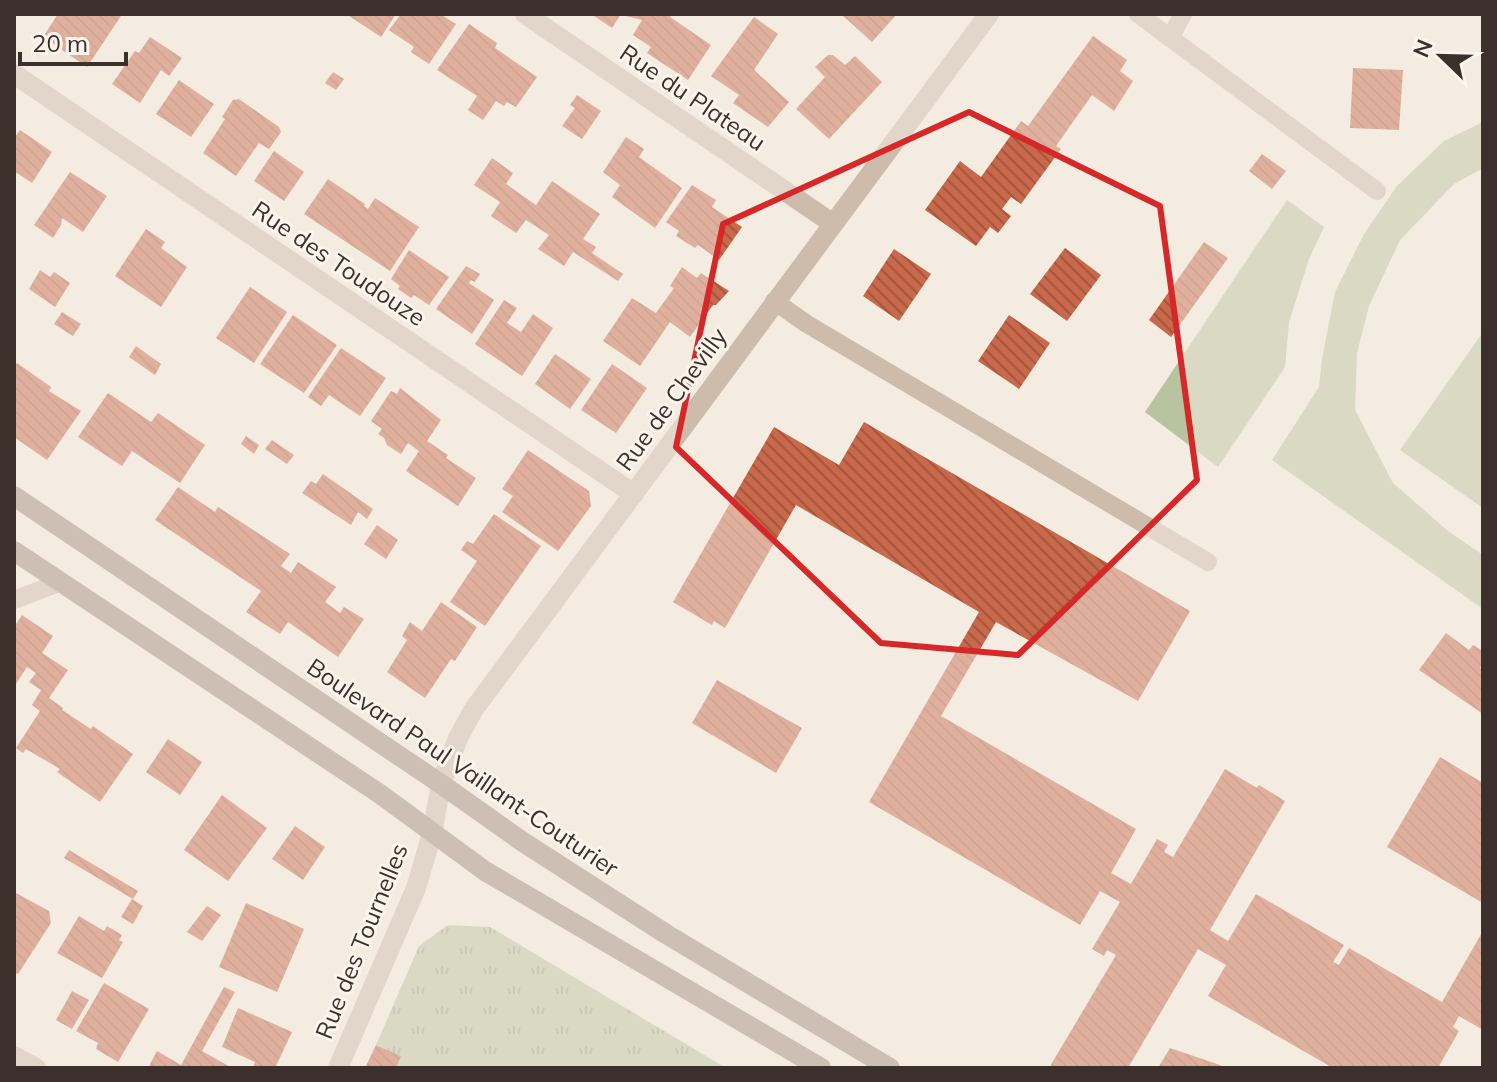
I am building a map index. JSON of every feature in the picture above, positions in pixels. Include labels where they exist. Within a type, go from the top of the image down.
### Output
[{"type":"main road","name":"Boulevard Paul Vaillant-Couturier","points":[[14,496],[523,842],[666,934],[890,1068]]},
{"type":"main road","points":[[14,551],[380,794],[485,871],[821,1068]]},
{"type":"street","name":"Rue du Plateau","points":[[525,14],[832,223]]},
{"type":"street","name":"Rue de Chevilly","points":[[432,834],[441,784],[458,738],[474,709],[989,14]]},
{"type":"street","name":"Rue des Toudouze","points":[[14,74],[634,494]]},
{"type":"street","name":"Rue des Tournelles","points":[[338,1068],[416,888],[432,834]]},
{"type":"street","points":[[14,1056],[36,1068]]},
{"type":"lane","points":[[1138,14],[1377,191]]},
{"type":"lane","points":[[1170,38],[1183,14]]},
{"type":"lane","points":[[774,301],[807,324],[1208,562]]},
{"type":"lane","points":[[14,600],[61,582]]},
{"type":"highlighted area","points":[[969,112],[1160,206],[1197,480],[1018,655],[881,643],[676,447],[723,224]]},
{"type":"green space","points":[[1483,122],[1483,168],[1454,184],[1400,240],[1369,306],[1357,353],[1355,410],[1393,483],[1448,531],[1483,555],[1483,609],[1272,460],[1319,387],[1335,292],[1364,234],[1397,186],[1444,141]]},
{"type":"green space","points":[[1287,200],[1324,227],[1309,259],[1289,322],[1285,367],[1218,467],[1145,412]]},
{"type":"green space","points":[[1483,332],[1483,508],[1400,450]]},
{"type":"green space","points":[[448,925],[490,927],[726,1068],[396,1068],[401,1056],[376,1045],[419,946]]},
{"type":"building","points":[[58,14],[121,16],[87,67],[43,37]]},
{"type":"building","points":[[346,14],[396,14],[381,37]]},
{"type":"building","points":[[401,14],[440,14],[456,24],[429,64],[411,52],[414,47],[389,30]]},
{"type":"building","points":[[591,14],[621,14],[612,28]]},
{"type":"building","points":[[626,14],[673,14],[670,17],[711,45],[688,80],[647,53],[651,47],[633,35],[642,20]]},
{"type":"building","points":[[841,14],[897,14],[872,42]]},
{"type":"building","points":[[754,17],[778,34],[754,70],[789,102],[768,127],[733,103],[739,95],[711,76]]},
{"type":"building","points":[[469,24],[497,43],[495,48],[537,77],[516,107],[507,102],[504,106],[496,101],[483,120],[468,110],[477,96],[437,70]]},
{"type":"building","points":[[1093,36],[1127,60],[1120,71],[1133,81],[1114,111],[1092,95],[1056,146],[1061,149],[1021,204],[1011,197],[1002,209],[1011,216],[998,233],[990,227],[976,246],[925,210],[960,161],[981,177],[1021,121],[1028,126]]},
{"type":"building","points":[[150,37],[182,58],[169,76],[161,70],[140,103],[112,84],[135,51],[139,53]]},
{"type":"building","points":[[828,55],[833,55],[845,65],[855,56],[882,82],[829,139],[796,109],[825,77],[815,67]]},
{"type":"building","points":[[1353,68],[1403,70],[1399,130],[1350,128]]},
{"type":"building","points":[[333,72],[344,79],[336,90],[325,83]]},
{"type":"building","points":[[179,80],[214,104],[191,137],[156,114]]},
{"type":"building","points":[[577,95],[601,111],[582,139],[562,126],[575,108],[570,105]]},
{"type":"building","points":[[239,99],[279,127],[281,132],[269,149],[259,143],[236,176],[203,153],[233,100]]},
{"type":"building","points":[[20,130],[52,152],[32,183],[14,171],[14,138]]},
{"type":"building","points":[[626,137],[644,149],[639,157],[682,188],[655,228],[612,197],[620,185],[603,172]]},
{"type":"building","points":[[274,151],[304,172],[284,201],[254,181]]},
{"type":"building","points":[[1262,154],[1286,171],[1272,189],[1249,171]]},
{"type":"building","points":[[492,158],[513,173],[506,184],[536,205],[552,181],[600,214],[583,239],[596,247],[592,253],[623,274],[618,281],[573,252],[564,266],[538,249],[549,235],[526,220],[516,233],[491,216],[500,202],[474,185]]},
{"type":"building","points":[[70,172],[107,196],[83,232],[62,218],[53,238],[34,225]]},
{"type":"building","points":[[328,179],[368,209],[375,198],[419,227],[390,271],[304,214]]},
{"type":"building","points":[[692,185],[716,200],[712,207],[742,227],[719,260],[698,245],[695,248],[676,236],[679,231],[666,222]]},
{"type":"building","points":[[146,229],[165,242],[161,248],[187,267],[161,307],[115,276]]},
{"type":"building","points":[[1204,242],[1228,258],[1171,337],[1149,320]]},
{"type":"building","points":[[1065,248],[1101,275],[1067,321],[1030,294]]},
{"type":"building","points":[[894,249],[931,274],[899,321],[863,296]]},
{"type":"building","points":[[409,250],[449,277],[429,305],[414,295],[411,298],[398,289],[400,286],[391,279]]},
{"type":"building","points":[[466,266],[480,274],[475,282],[471,280],[469,283],[494,300],[472,334],[436,309]]},
{"type":"building","points":[[682,267],[697,278],[701,273],[729,291],[713,305],[690,337],[670,322],[640,366],[603,341],[632,298],[656,313],[674,288],[670,286]]},
{"type":"building","points":[[40,270],[50,277],[54,272],[70,283],[55,307],[29,289]]},
{"type":"building","points":[[250,287],[287,312],[254,363],[216,338]]},
{"type":"building","points":[[504,300],[517,308],[507,323],[521,332],[533,314],[553,328],[522,376],[475,344]]},
{"type":"building","points":[[62,312],[81,324],[73,336],[54,324]]},
{"type":"building","points":[[293,315],[337,345],[304,393],[260,364]]},
{"type":"building","points":[[1009,315],[1050,343],[1019,389],[978,361]]},
{"type":"building","points":[[136,346],[161,364],[155,375],[129,357]]},
{"type":"building","points":[[341,348],[386,378],[360,416],[329,395],[321,406],[308,397]]},
{"type":"building","points":[[555,354],[591,379],[570,409],[535,384]]},
{"type":"building","points":[[17,363],[51,387],[49,391],[81,411],[47,460],[14,437],[14,367]]},
{"type":"building","points":[[612,364],[647,388],[616,433],[581,410]]},
{"type":"building","points":[[400,388],[441,420],[427,441],[476,478],[458,506],[406,471],[419,451],[408,443],[401,454],[387,445],[378,434],[382,429],[371,421],[391,391],[397,394]]},
{"type":"building","points":[[108,393],[151,422],[158,413],[205,445],[180,483],[132,451],[122,466],[78,437]]},
{"type":"building","points":[[864,422],[1190,611],[1138,701],[996,622],[941,716],[1136,829],[1111,873],[1131,884],[1157,839],[1168,845],[1164,852],[1173,857],[1225,769],[1257,788],[1259,785],[1285,801],[1210,930],[1228,941],[1256,894],[1344,945],[1333,962],[1339,965],[1349,948],[1442,1002],[1483,931],[1483,1030],[1459,1016],[1453,1027],[1459,1031],[1438,1068],[1333,1068],[1208,996],[1226,965],[1198,949],[1128,1068],[1049,1068],[1116,955],[1107,950],[1104,956],[1092,949],[1120,902],[1100,891],[1080,925],[869,802],[979,612],[796,505],[725,628],[714,621],[712,625],[673,602],[774,427],[839,465]]},
{"type":"building","points":[[246,436],[259,445],[254,454],[241,444]]},
{"type":"building","points":[[272,440],[294,455],[287,464],[265,449]]},
{"type":"building","points":[[528,450],[589,491],[591,506],[558,551],[502,512],[513,496],[502,489]]},
{"type":"building","points":[[323,474],[373,509],[367,519],[358,512],[351,525],[302,493],[311,481],[316,484]]},
{"type":"building","points":[[178,487],[215,512],[218,507],[290,554],[281,566],[291,573],[298,562],[336,587],[325,602],[340,613],[344,607],[364,619],[338,657],[288,622],[280,634],[246,612],[261,591],[155,520]]},
{"type":"building","points":[[494,514],[541,546],[485,626],[450,602],[477,561],[461,550],[467,541],[473,544]]},
{"type":"building","points":[[377,525],[398,540],[386,559],[364,544]]},
{"type":"building","points":[[441,602],[477,627],[425,698],[387,672],[407,640],[402,636],[410,622],[422,631]]},
{"type":"building","points":[[22,615],[53,636],[42,653],[68,670],[49,698],[62,710],[91,729],[93,726],[133,754],[100,802],[57,772],[60,769],[26,749],[23,753],[16,748],[40,711],[32,705],[41,690],[29,682],[36,673],[27,667],[14,687],[14,627]]},
{"type":"building","points":[[1446,633],[1469,650],[1473,645],[1483,651],[1480,668],[1483,670],[1483,714],[1419,670]]},
{"type":"building","points":[[717,680],[802,728],[776,773],[692,723]]},
{"type":"building","points":[[168,739],[202,762],[180,795],[146,772]]},
{"type":"building","points":[[1440,757],[1483,783],[1483,903],[1387,847]]},
{"type":"building","points":[[222,795],[267,828],[228,881],[184,850]]},
{"type":"building","points":[[295,826],[325,847],[303,880],[272,859]]},
{"type":"building","points":[[69,850],[138,891],[133,899],[64,858]]},
{"type":"building","points":[[14,892],[49,911],[51,923],[18,974],[14,972]]},
{"type":"building","points":[[132,899],[143,906],[133,924],[121,917]]},
{"type":"building","points":[[246,903],[304,929],[277,992],[219,967]]},
{"type":"building","points":[[207,906],[221,915],[202,941],[187,932]]},
{"type":"building","points":[[79,916],[104,931],[107,926],[122,935],[119,940],[123,942],[102,978],[57,953]]},
{"type":"building","points":[[104,983],[149,1009],[118,1062],[96,1049],[98,1043],[76,1031]]},
{"type":"building","points":[[224,987],[235,992],[202,1051],[232,1068],[149,1066],[157,1051],[181,1065]]},
{"type":"building","points":[[72,991],[89,1000],[72,1029],[56,1020]]},
{"type":"building","points":[[238,1008],[292,1032],[275,1068],[253,1068],[255,1062],[222,1047]]},
{"type":"building","points":[[376,1045],[401,1056],[396,1068],[365,1068]]},
{"type":"building","points":[[1170,1048],[1220,1065],[1224,1068],[1158,1068]]}]
